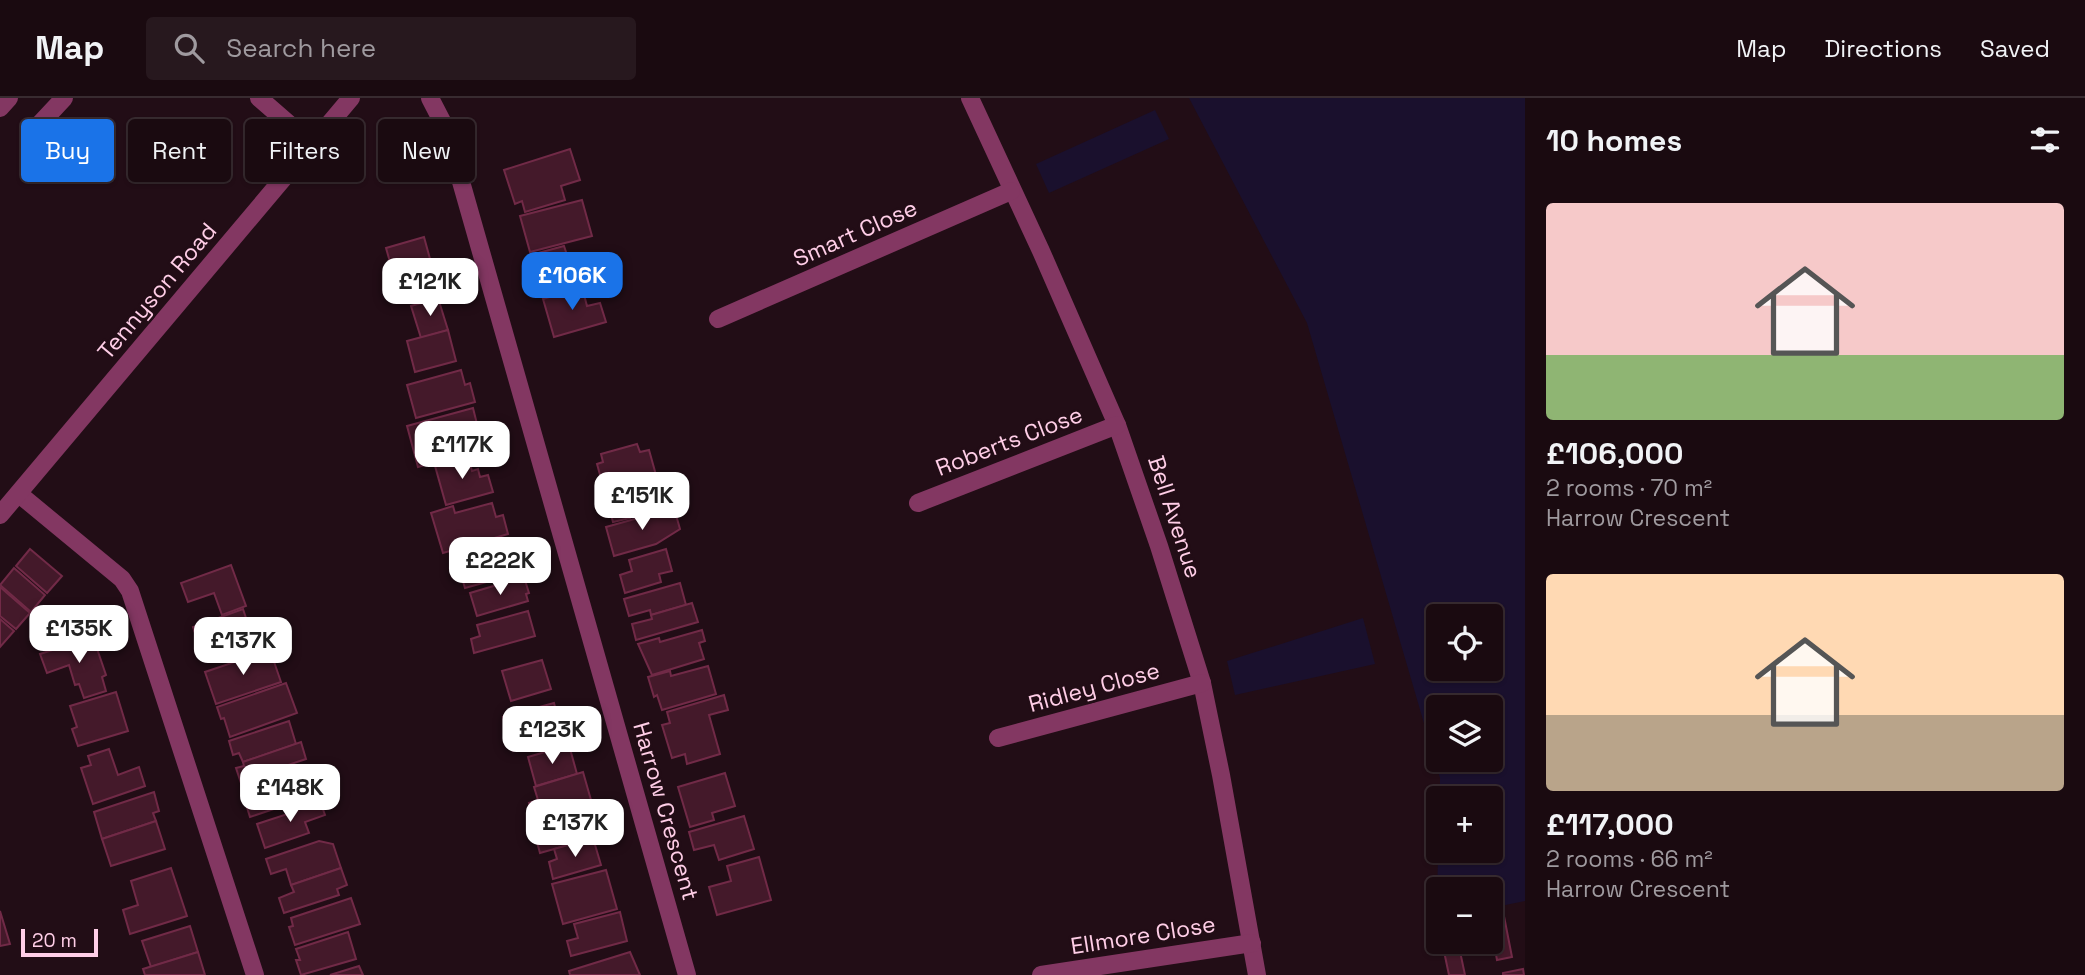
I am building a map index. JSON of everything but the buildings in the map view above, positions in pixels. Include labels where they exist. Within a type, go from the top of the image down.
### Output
[{"type":"street","points":[[0,108],[9,98]]},
{"type":"street","points":[[44,119],[64,98]]},
{"type":"street","points":[[259,98],[283,119]]},
{"type":"street","name":"Tennyson Road","points":[[333,119],[351,98]]},
{"type":"street","name":"Harrow Crescent","points":[[430,98],[446,129],[687,975]]},
{"type":"street","name":"Bell Avenue","points":[[970,98],[1117,425],[1159,546],[1202,683],[1258,975]]},
{"type":"street","name":"Tennyson Road","points":[[0,515],[280,182]]},
{"type":"street","name":"Smart Close","points":[[718,319],[1011,191]]},
{"type":"street","name":"Roberts Close","points":[[918,503],[1117,425]]},
{"type":"street","points":[[19,494],[122,579],[131,591],[255,975]]},
{"type":"street","name":"Ridley Close","points":[[999,738],[1202,683]]},
{"type":"street","name":"Ellmore Close","points":[[1041,975],[1252,943]]},
{"type":"shaded area","points":[[1189,98],[1525,98],[1525,901],[1503,906],[1503,877],[1438,877],[1438,863],[1503,863],[1503,786],[1440,786],[1438,772],[1503,772],[1503,695],[1426,695],[1426,730],[1307,323]]},
{"type":"shaded area","points":[[1155,110],[1169,139],[1049,193],[1036,164]]},
{"type":"shaded area","points":[[1363,618],[1375,664],[1235,695],[1227,661]]}]
